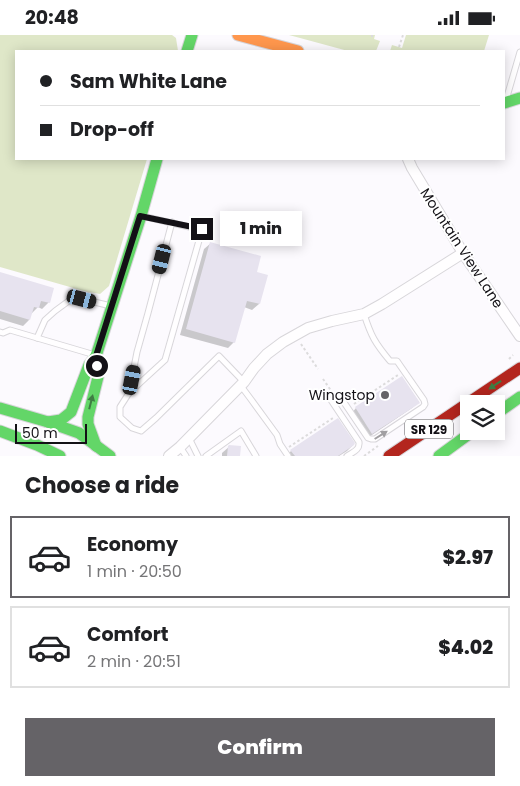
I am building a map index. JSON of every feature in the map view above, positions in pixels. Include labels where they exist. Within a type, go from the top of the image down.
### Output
[{"type":"street","points":[[187,50],[192,35]]},
{"type":"street","points":[[238,35],[294,50]]},
{"type":"street","points":[[505,103],[520,98]]},
{"type":"street","points":[[48,422],[58,422],[71,412],[89,365],[96,356],[157,160]]},
{"type":"street","name":"Mountain View Lane","points":[[408,160],[462,253],[520,336]]},
{"type":"street","points":[[169,456],[183,452],[189,439],[242,384],[254,368],[283,342],[308,328],[364,314],[462,253]]},
{"type":"street","points":[[96,356],[98,377],[88,417],[88,425],[96,447]]},
{"type":"street","name":"SR 129","points":[[389,456],[520,368]]},
{"type":"street","points":[[505,408],[520,397]]},
{"type":"street","points":[[0,408],[79,433],[110,456]]},
{"type":"street","points":[[0,431],[60,456]]},
{"type":"street","name":"SR 129","points":[[439,456],[461,440]]},
{"type":"lane","points":[[505,103],[520,52]]},
{"type":"lane","points":[[140,216],[202,229],[165,360],[129,393],[120,407],[120,417],[132,428],[141,431],[219,356],[242,384],[277,435],[280,444],[288,456]]},
{"type":"lane","points":[[129,393],[137,353],[172,222]]},
{"type":"lane","points":[[37,338],[45,320],[70,300],[82,299],[112,306]]},
{"type":"lane","points":[[339,395],[368,438],[371,439],[375,439],[425,404],[397,361],[390,361],[373,339],[364,314]]},
{"type":"lane","points":[[0,332],[3,333],[10,330],[96,356]]},
{"type":"lane","points":[[331,400],[359,442],[358,449],[347,456]]},
{"type":"lane","points":[[206,456],[241,431],[256,456]]},
{"type":"lane","points":[[189,439],[198,456]]},
{"type":"path","points":[[399,47],[403,35]]},
{"type":"path","points":[[301,344],[318,369]]},
{"type":"path","points":[[350,406],[402,372]]},
{"type":"path","points":[[323,379],[332,392]]},
{"type":"path","points":[[287,449],[337,415]]},
{"type":"green space","points":[[0,35],[172,35],[176,38],[178,50],[15,50],[15,160],[147,160],[109,286],[100,294],[0,267]]},
{"type":"green space","points":[[289,35],[375,35],[374,39],[380,41],[376,50],[344,50]]},
{"type":"green space","points":[[406,35],[489,35],[484,50],[390,50],[392,45],[402,48]]},
{"type":"building","points":[[210,242],[261,256],[257,272],[268,275],[260,304],[247,301],[235,343],[186,329]]},
{"type":"building","points":[[0,272],[54,288],[50,303],[41,301],[39,308],[34,307],[30,320],[0,311]]},
{"type":"building","points":[[402,376],[420,403],[372,434],[355,407]]},
{"type":"building","points":[[338,418],[355,443],[338,456],[295,456],[290,450]]},
{"type":"building","points":[[229,445],[241,446],[240,456],[227,456]]},
{"type":"traffic: fast","points":[[187,50],[192,35]]},
{"type":"traffic: fast","points":[[505,103],[520,98]]},
{"type":"traffic: fast","points":[[96,446],[88,424],[98,377],[96,356],[141,216],[157,160]]},
{"type":"traffic: fast","points":[[48,422],[61,420],[71,412],[89,365],[96,356]]},
{"type":"traffic: fast","points":[[505,408],[520,397]]},
{"type":"traffic: fast","points":[[0,408],[79,433],[110,456]]},
{"type":"traffic: fast","points":[[0,431],[60,456]]},
{"type":"traffic: fast","points":[[439,456],[461,440]]},
{"type":"traffic: slow","points":[[238,35],[294,50]]},
{"type":"traffic: jam","points":[[389,456],[520,368]]},
{"type":"place","name":"Wingstop","points":[[385,395]]},
{"type":"route","points":[[97,366],[96,356],[140,216],[202,229]]}]
